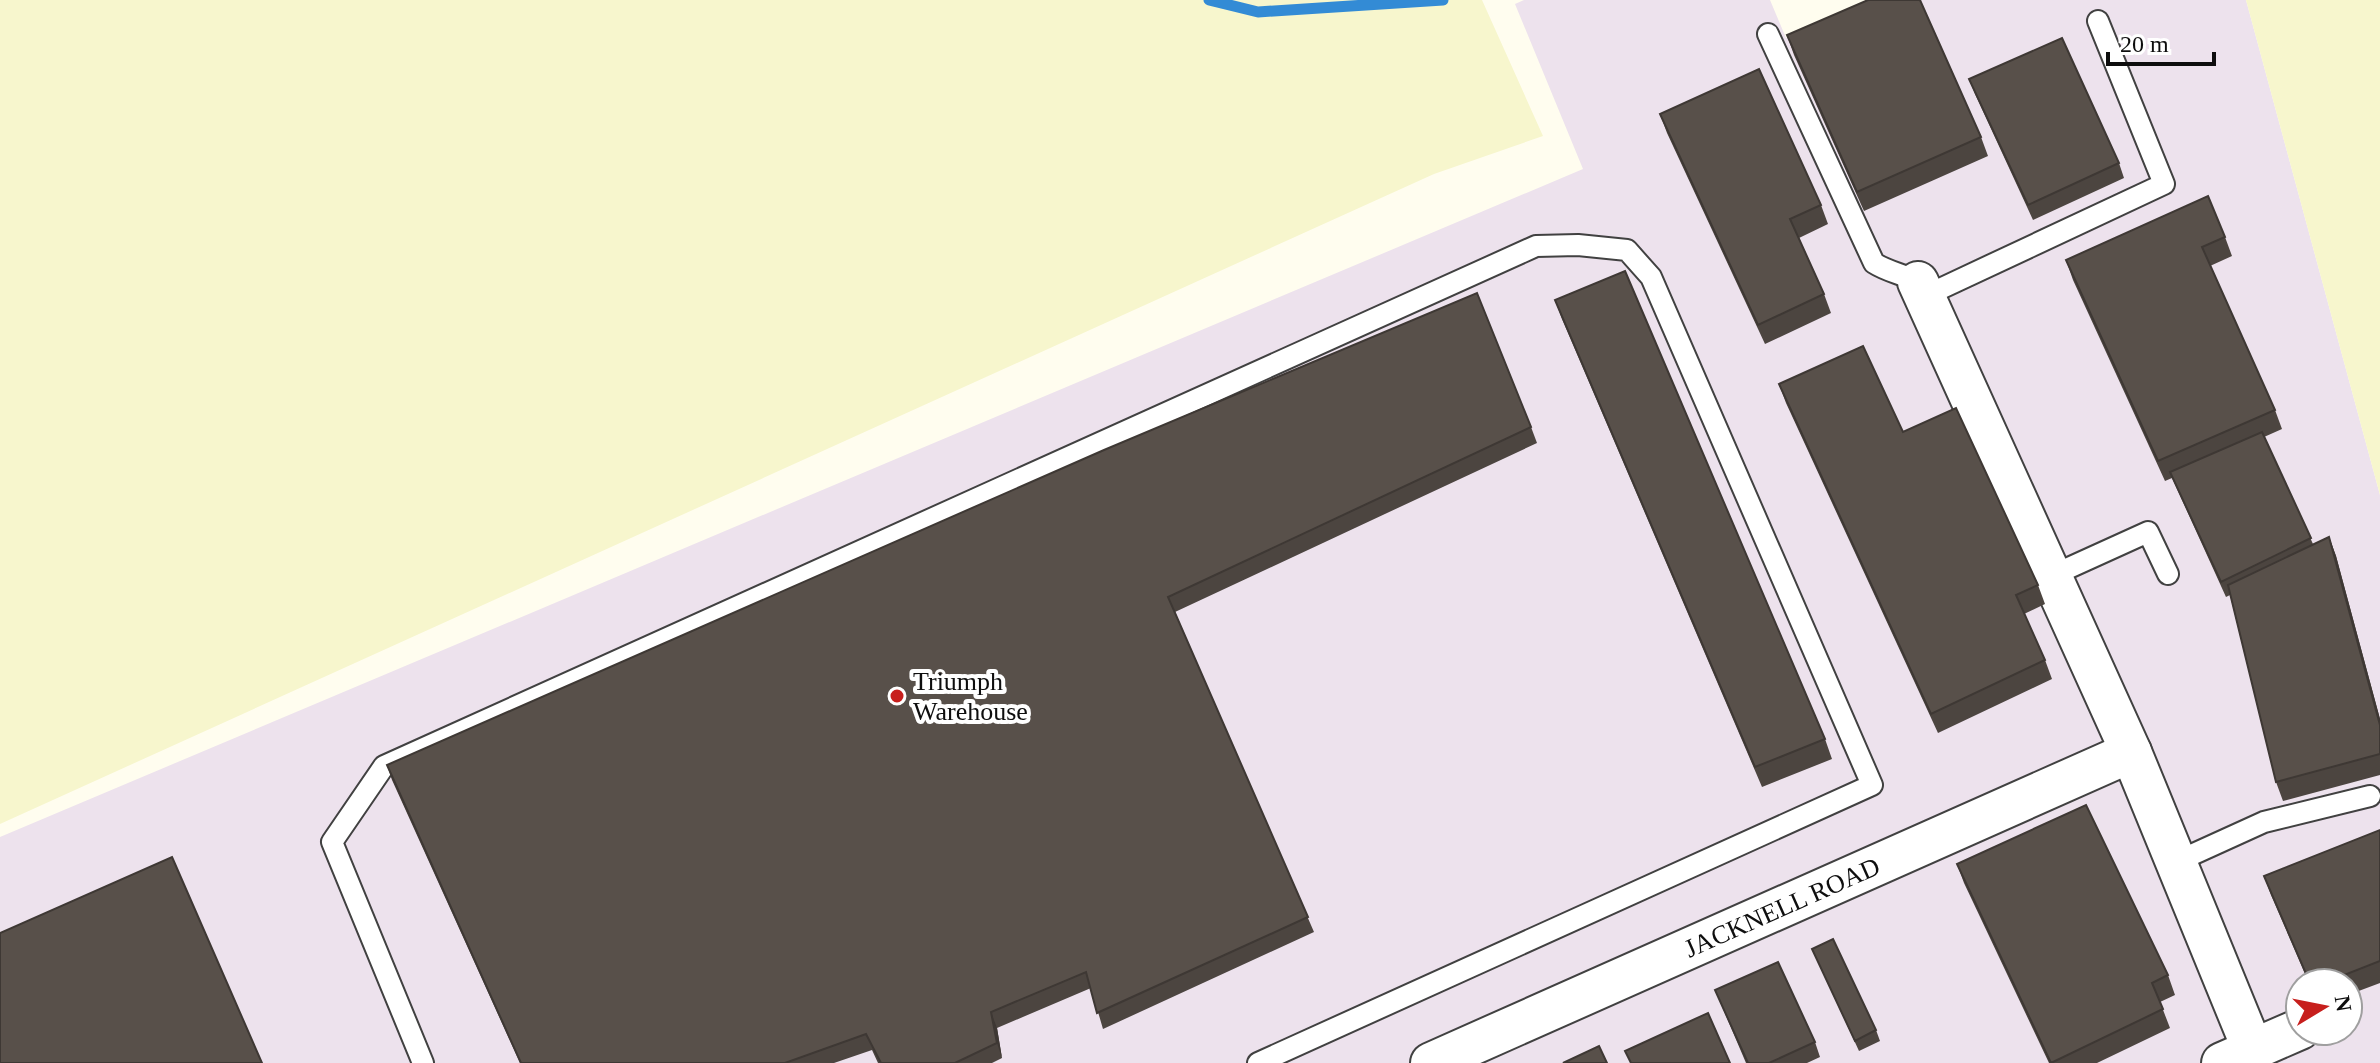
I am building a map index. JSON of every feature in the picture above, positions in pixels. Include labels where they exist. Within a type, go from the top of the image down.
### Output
[{"type":"street","points":[[1921,289],[2131,752],[2176,862],[2237,1056],[2284,1036]]},
{"type":"street","name":"JACKNELL ROAD","points":[[1431,1063],[2131,752]]},
{"type":"lane","points":[[1768,34],[1874,263],[1888,272],[1907,276],[1921,289],[2164,184],[2098,21]]},
{"type":"lane","points":[[423,1063],[332,842],[384,766],[1536,246],[1578,245],[1627,250],[1651,277],[1872,785],[1258,1063]]},
{"type":"lane","points":[[2051,576],[2148,532],[2168,574]]},
{"type":"lane","points":[[2176,862],[2264,822],[2370,796]]},
{"type":"shaded area","points":[[1524,0],[1770,0],[1786,38],[1882,0],[2246,0],[2380,495],[2380,1063],[0,1063],[0,837],[1583,169],[1515,4]]},
{"type":"green space","points":[[0,0],[1482,0],[1543,136],[1434,174],[0,824]]},
{"type":"green space","points":[[2246,0],[2380,0],[2380,495]]},
{"type":"building","points":[[1868,0],[1920,0],[1981,137],[1857,192],[1787,35]]},
{"type":"building","points":[[2062,38],[2119,163],[2028,205],[1969,79]]},
{"type":"building","points":[[1759,69],[1821,205],[1790,219],[1824,294],[1758,325],[1660,114]]},
{"type":"building","points":[[2208,196],[2225,237],[2202,247],[2275,410],[2158,461],[2066,260]]},
{"type":"building","points":[[1625,271],[1825,739],[1755,767],[1555,300]]},
{"type":"building","name":"Triumph Warehouse","points":[[1477,293],[1531,427],[1168,597],[1308,917],[1097,1013],[1086,972],[991,1012],[997,1043],[955,1063],[881,1063],[866,1034],[785,1063],[521,1063],[387,765],[1104,450]]},
{"type":"building","points":[[1863,346],[1903,432],[1956,408],[2038,585],[2016,595],[2045,660],[1931,714],[1779,384]]},
{"type":"building","points":[[2262,432],[2311,538],[2221,582],[2170,472]]},
{"type":"building","points":[[2329,537],[2380,725],[2380,754],[2276,782],[2228,585]]},
{"type":"building","points":[[2086,805],[2168,975],[2152,983],[2163,1009],[2051,1063],[1957,864]]},
{"type":"building","points":[[2380,830],[2380,961],[2364,967],[2303,967],[2264,876]]},
{"type":"building","points":[[172,857],[262,1063],[0,1063],[0,933]]},
{"type":"building","points":[[1833,939],[1876,1030],[1855,1041],[1812,949]]},
{"type":"building","points":[[1778,962],[1815,1042],[1769,1063],[1748,1063],[1715,990]]},
{"type":"building","points":[[1708,1013],[1730,1063],[1631,1063],[1625,1051]]},
{"type":"building","points":[[1599,1046],[1607,1063],[1563,1063]]},
{"type":"waterway","points":[[1209,0],[1258,12],[1443,0]]},
{"type":"place","name":"Triumph Warehouse","points":[[897,696]]}]
